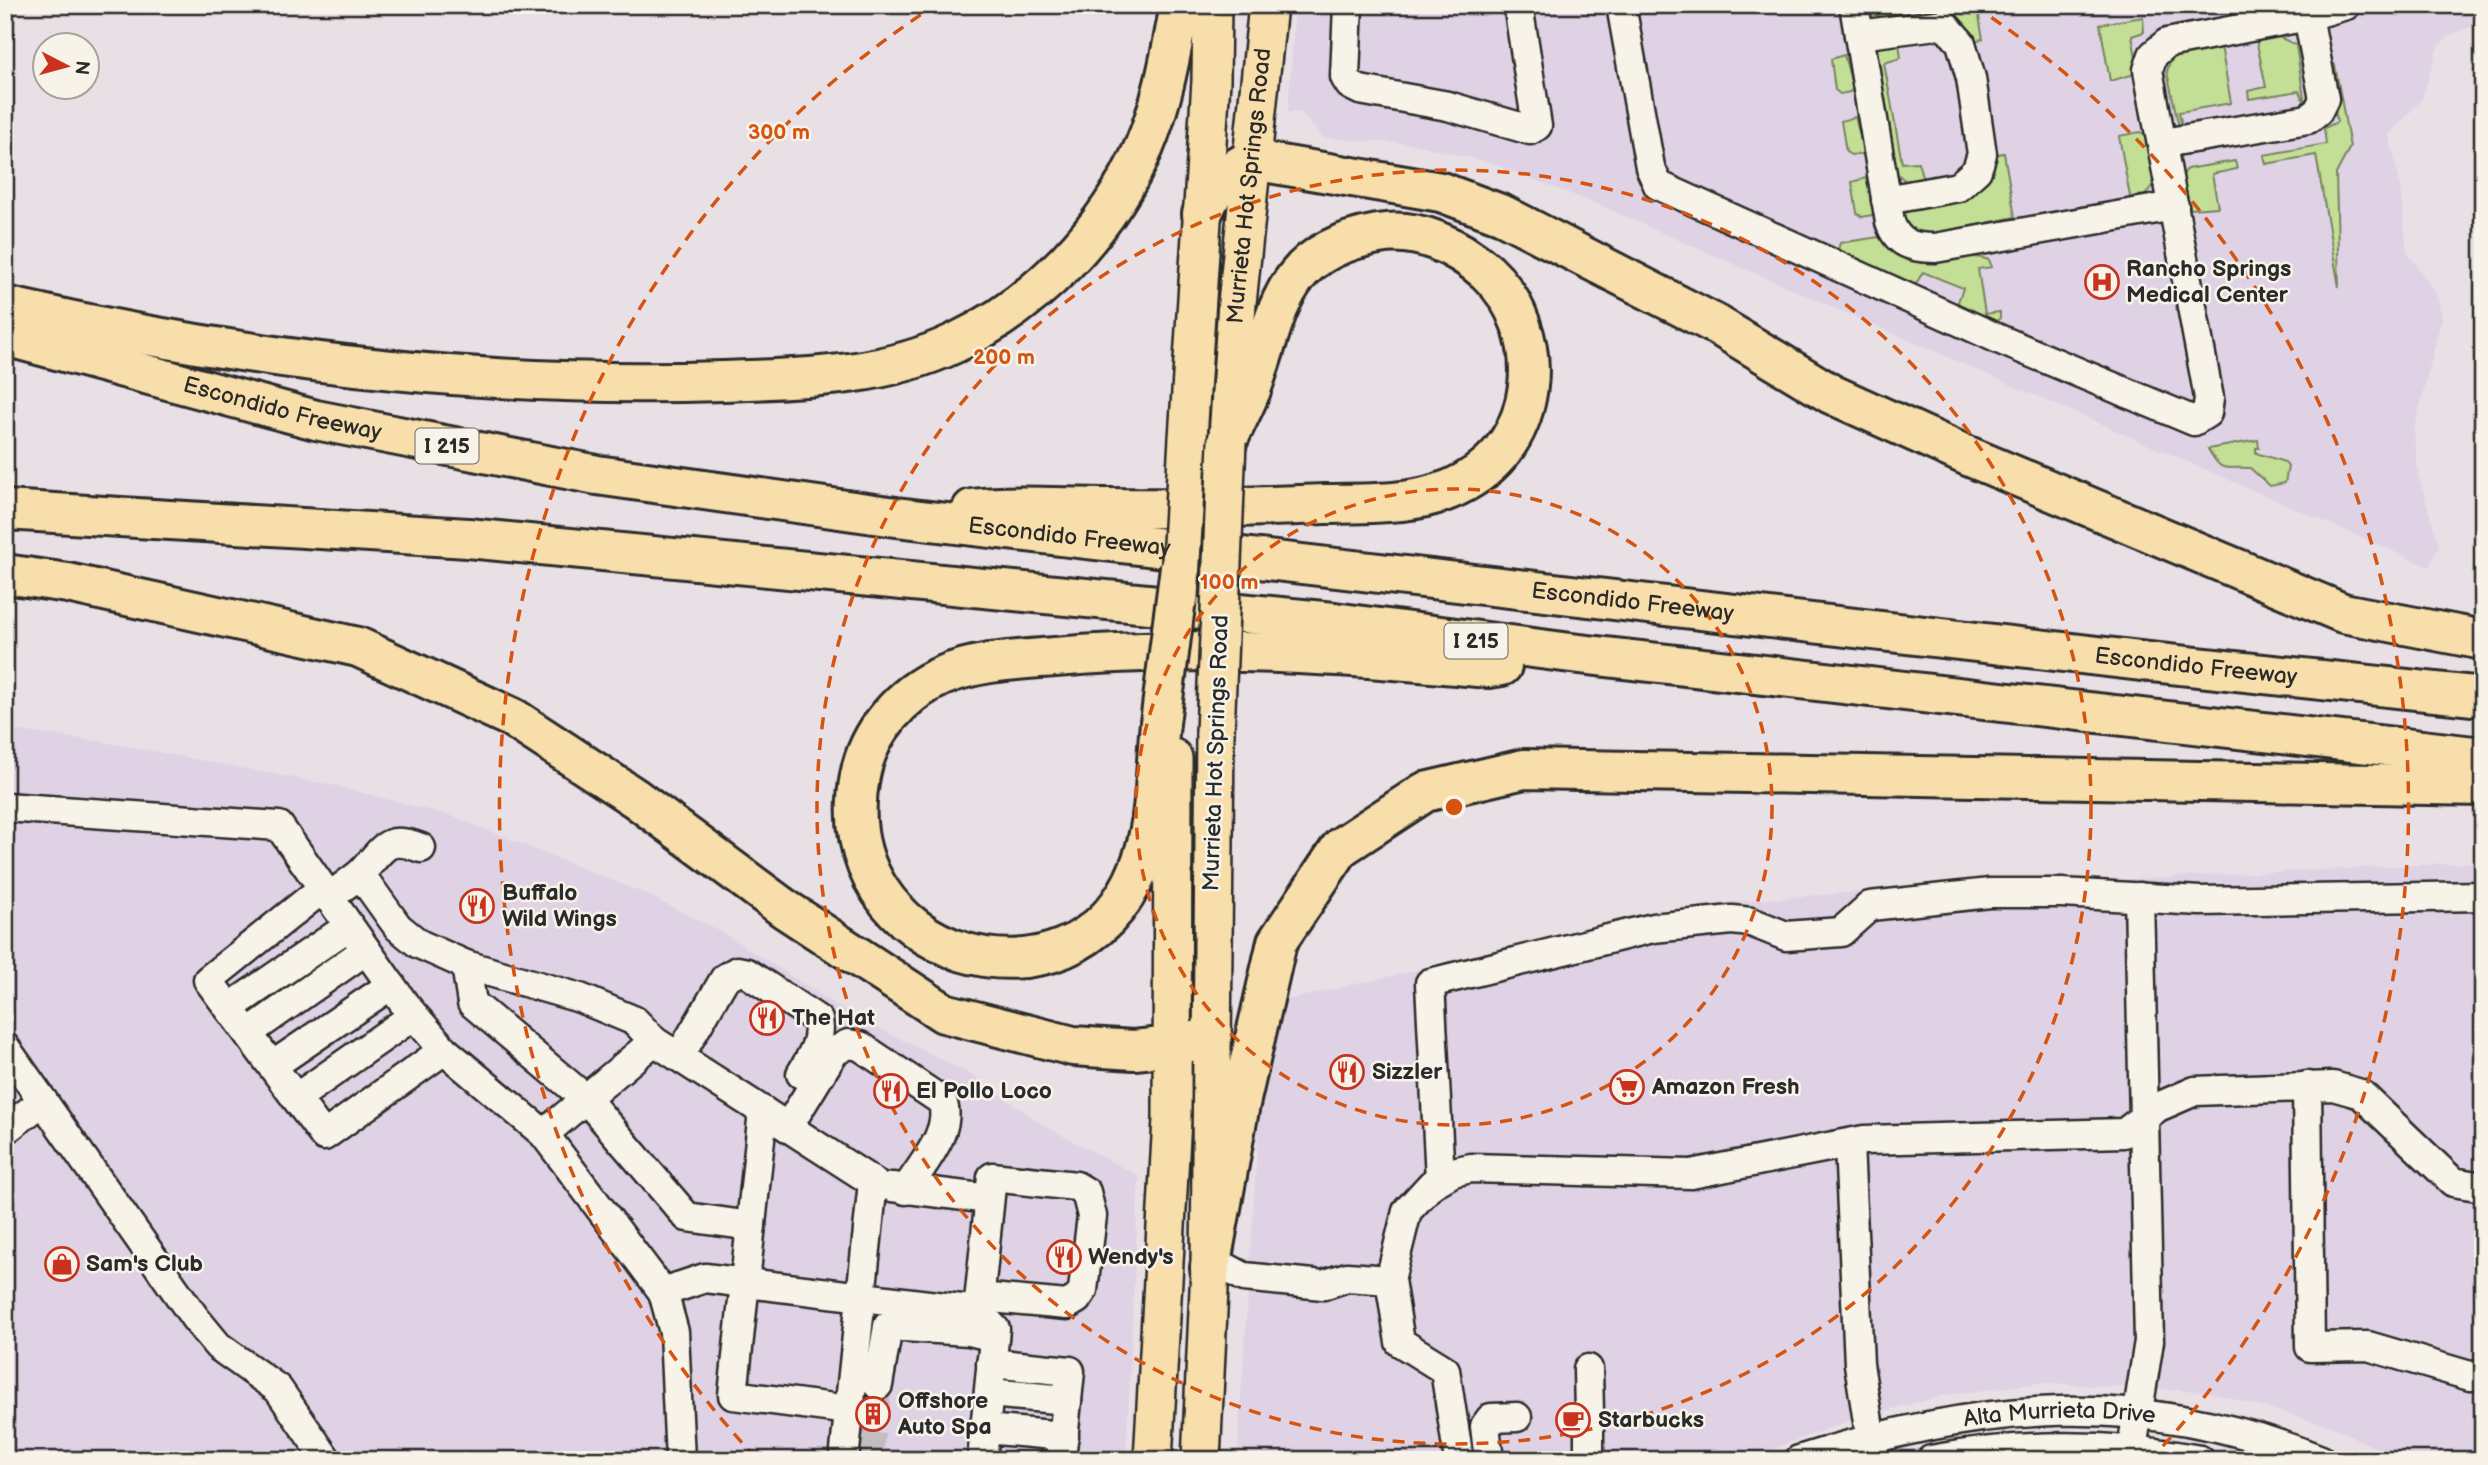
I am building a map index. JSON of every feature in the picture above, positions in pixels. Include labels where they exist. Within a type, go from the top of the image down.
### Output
[{"type":"highway","points":[[5,306],[78,323],[247,353],[434,375],[641,384],[825,377],[887,368],[953,344],[1015,306],[1065,264],[1108,211],[1144,147],[1165,81],[1180,5]]},
{"type":"highway","points":[[1202,214],[1216,183],[1232,168],[1252,160],[1441,192],[1503,215],[1717,325],[1831,394],[1969,456],[2343,613],[2483,639]]},
{"type":"highway","points":[[896,517],[1016,504],[1107,508],[1388,502],[1449,489],[1465,482],[1494,460],[1509,443],[1520,423],[1529,380],[1527,354],[1519,319],[1508,297],[1492,277],[1458,250],[1432,239],[1386,233],[1340,244],[1317,257],[1298,273],[1276,307],[1251,390],[1227,442]]},
{"type":"highway","name":"Escondido Freeway","points":[[5,336],[316,420],[597,475],[896,517],[2113,658],[2483,697]]},
{"type":"highway","name":"I 215","points":[[5,510],[468,538],[1334,622],[1571,653],[2483,757]]},
{"type":"highway","points":[[1180,566],[1167,724],[1148,835],[1140,867],[1118,906],[1102,923],[1069,945],[1032,956],[1007,958],[969,954],[945,946],[903,919],[879,893],[859,846],[856,820],[861,768],[869,745],[901,703],[922,686],[943,676],[984,664],[1081,654],[1212,652],[1489,668],[1571,653]]},
{"type":"highway","points":[[5,574],[68,583],[358,647],[513,719],[635,798],[785,909],[944,1013],[1073,1046],[1134,1050],[1172,1046],[1212,1037]]},
{"type":"highway","points":[[1219,1268],[1240,1104],[1277,943],[1341,847],[1425,792],[1524,769],[2483,786]]},
{"type":"main road","name":"Murrieta Hot Springs Road","points":[[1180,566],[1212,5]]},
{"type":"main road","name":"Murrieta Hot Springs Road","points":[[1201,1460],[1219,1268],[1212,1037],[1215,733],[1227,442],[1237,303],[1268,5]]},
{"type":"main road","name":"Murrieta Hot Springs Road","points":[[1153,1460],[1172,1119],[1167,724]]},
{"type":"street","points":[[1348,5],[1345,77],[1350,85],[1360,90],[1448,106],[1530,130],[1537,126],[1518,5]]},
{"type":"street","points":[[1621,5],[1650,167],[1658,185],[2001,340],[2194,421],[2207,412],[2209,398],[2148,70],[2153,55],[2167,43],[2308,16],[2346,5]]},
{"type":"street","points":[[1854,5],[1886,200],[1894,234],[1904,243],[1918,248],[1935,248],[2174,206]]},
{"type":"street","points":[[2163,143],[2308,119],[2318,111],[2324,99],[2308,16]]},
{"type":"street","points":[[1859,34],[1944,24],[1961,43],[1973,91],[1982,154],[1969,180],[1958,187],[1886,200]]},
{"type":"street","points":[[5,807],[278,826],[414,1016],[444,1050],[544,1134],[663,1292],[674,1332],[680,1460]]},
{"type":"street","points":[[421,848],[401,840],[390,842],[360,874],[325,894],[208,980],[324,1136],[444,1050]]},
{"type":"street","points":[[360,874],[398,927],[419,944],[466,965],[580,998],[635,1021],[654,1041],[873,1182],[906,1190],[1076,1186],[1086,1192],[1092,1216],[1083,1290],[1077,1299],[1067,1306],[860,1298],[705,1278],[663,1292]]},
{"type":"street","points":[[1440,1179],[1430,983],[1653,928],[1732,920],[1752,922],[1786,936],[1841,932],[1870,906],[1990,893],[2200,901],[2483,896]]},
{"type":"street","points":[[2132,1449],[2135,1413],[2149,1341],[2139,897]]},
{"type":"street","points":[[229,1008],[349,926]]},
{"type":"street","points":[[248,1034],[366,950]]},
{"type":"street","points":[[466,965],[472,1003],[586,1099],[687,1217],[751,1226]]},
{"type":"street","points":[[679,1057],[725,978],[737,971],[747,973],[818,1020],[818,1046],[775,1119],[751,1226],[733,1395],[849,1410]]},
{"type":"street","points":[[272,1066],[391,985]]},
{"type":"street","points":[[296,1098],[414,1016]]},
{"type":"street","points":[[544,1134],[654,1041]]},
{"type":"street","points":[[775,1119],[834,1052],[848,1044],[859,1046],[942,1101],[946,1111],[944,1126],[906,1190]]},
{"type":"street","points":[[8,1057],[43,1101],[195,1318],[218,1346],[278,1389],[327,1460]]},
{"type":"street","points":[[2307,1086],[2310,1347],[2368,1346],[2470,1376],[2483,1375]]},
{"type":"street","points":[[1459,1460],[1445,1370],[1400,1342],[1390,1280],[1407,1211],[1440,1179],[1471,1168],[1690,1174],[1849,1144],[1920,1138],[2124,1133],[2158,1107],[2195,1091],[2333,1086],[2361,1094],[2453,1182],[2483,1187]]},
{"type":"street","points":[[5,1130],[43,1101]]},
{"type":"street","points":[[1849,1144],[1859,1364],[1873,1449]]},
{"type":"street","points":[[844,1460],[873,1182]]},
{"type":"street","points":[[982,1460],[995,1329],[979,1304],[991,1188]]},
{"type":"street","points":[[1219,1268],[1245,1260],[1325,1266],[1347,1277],[1390,1280]]},
{"type":"street","points":[[878,1385],[884,1336],[993,1350],[1070,1371],[1063,1448],[985,1429]]},
{"type":"street","points":[[1588,1368],[1590,1460]]},
{"type":"street","points":[[989,1393],[1067,1400]]},
{"type":"street","name":"Alta Murrieta Drive","points":[[1799,1460],[1873,1449],[1993,1414],[2062,1410],[2135,1413],[2220,1427],[2321,1460]]},
{"type":"street","points":[[1489,1460],[1485,1426],[1491,1418],[1517,1417]]},
{"type":"street","name":"Alta Murrieta Drive","points":[[1931,1460],[2045,1447],[2132,1449],[2200,1460]]},
{"type":"shaded area","name":"Rancho Springs Medical Center","points":[[1295,5],[2483,5],[2483,22],[2450,35],[2438,47],[2422,99],[2389,135],[2399,177],[2407,252],[2436,293],[2442,317],[2414,430],[2418,474],[2439,545],[2429,567],[1594,203],[1491,163],[1414,144],[1323,138],[1300,112],[1288,112]]},
{"type":"shaded area","points":[[5,729],[105,742],[337,786],[455,817],[646,894],[722,932],[849,1013],[974,1076],[1043,1125],[1139,1176],[1126,1460],[5,1460]]},
{"type":"shaded area","points":[[2483,862],[2483,1460],[2399,1460],[2331,1426],[2209,1392],[2038,1383],[1946,1395],[1855,1419],[1742,1460],[1237,1460],[1261,1089],[1282,1001],[1708,904],[1846,893]]},
{"type":"green space","points":[[1866,5],[1897,5],[1898,14],[1880,17],[1872,13]]},
{"type":"green space","points":[[1950,5],[1977,5],[1983,39],[1972,41],[1953,18]]},
{"type":"green space","points":[[2143,17],[2144,32],[2132,36],[2138,67],[2135,74],[2110,81],[2100,24]]},
{"type":"green space","points":[[2277,36],[2296,45],[2305,105],[2299,91],[2249,99],[2248,91],[2266,87],[2256,39]]},
{"type":"green space","points":[[1899,43],[1901,58],[1884,63],[1902,163],[1918,162],[1923,180],[1908,183],[1895,172],[1876,51],[1879,46]]},
{"type":"green space","points":[[2221,46],[2231,103],[2179,112],[2182,127],[2179,127],[2167,72],[2169,64],[2174,58],[2188,51]]},
{"type":"green space","points":[[1844,55],[1853,88],[1850,92],[1840,94],[1835,90],[1831,59]]},
{"type":"green space","points":[[2327,58],[2335,65],[2350,147],[2336,174],[2339,287],[2316,155],[2266,164],[2264,155],[2326,144],[2324,128],[2337,122]]},
{"type":"green space","points":[[1855,117],[1864,150],[1861,154],[1851,155],[1846,152],[1841,121]]},
{"type":"green space","points":[[2140,132],[2151,139],[2157,182],[2145,195],[2130,197],[2119,136]]},
{"type":"green space","points":[[2004,153],[2015,217],[1927,235],[1916,234],[1906,226],[1902,210],[1992,155]]},
{"type":"green space","points":[[2235,161],[2237,169],[2212,174],[2218,207],[2190,209],[2183,175],[2187,169]]},
{"type":"green space","points":[[1866,178],[1875,210],[1872,215],[1862,217],[1857,213],[1852,182]]},
{"type":"green space","points":[[1879,237],[1900,257],[1910,261],[1920,263],[1969,257],[1989,260],[1992,267],[1978,269],[1985,314],[2000,312],[2000,318],[1995,322],[1962,308],[1958,302],[1963,288],[1923,272],[1914,287],[1837,253],[1840,243]]},
{"type":"green space","points":[[2258,440],[2259,448],[2256,448],[2256,453],[2285,462],[2288,467],[2285,483],[2270,486],[2250,468],[2221,466],[2208,449]]},
{"type":"tunnel","points":[[868,1460],[878,1385]]},
{"type":"place","name":"Rancho Springs Medical Center","points":[[2102,282]]},
{"type":"place","name":"Buffalo Wild Wings","points":[[477,906]]},
{"type":"place","name":"The Hat","points":[[767,1018]]},
{"type":"place","name":"Sizzler","points":[[1347,1072]]},
{"type":"place","name":"Amazon Fresh","points":[[1627,1087]]},
{"type":"place","name":"El Pollo Loco","points":[[891,1091]]},
{"type":"place","name":"Wendy's","points":[[1064,1257]]},
{"type":"place","name":"Sam's Club","points":[[62,1264]]},
{"type":"place","name":"Offshore Auto Spa","points":[[873,1414]]},
{"type":"place","name":"Starbucks","points":[[1573,1420]]}]
